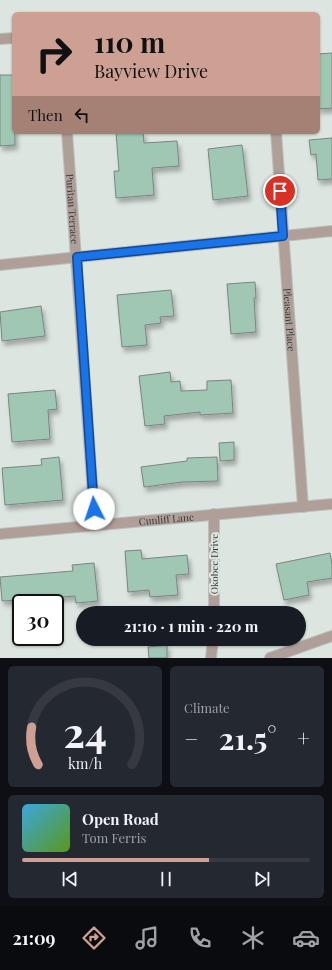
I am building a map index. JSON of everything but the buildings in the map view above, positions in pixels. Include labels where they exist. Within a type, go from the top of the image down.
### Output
[{"type":"street","points":[[0,40],[12,38]]},
{"type":"street","name":"Puritan Terrace","points":[[67,134],[95,525]]},
{"type":"street","name":"Pleasant Place","points":[[276,134],[303,507]]},
{"type":"street","points":[[0,265],[332,232]]},
{"type":"street","name":"Cunliff Lane","points":[[0,534],[332,504]]},
{"type":"street","name":"Okobee Drive","points":[[214,514],[214,606]]},
{"type":"street","points":[[270,658],[287,656],[332,636]]},
{"type":"street","points":[[211,658],[212,646]]},
{"type":"route","points":[[94,509],[77,257],[283,236],[280,191]]}]
